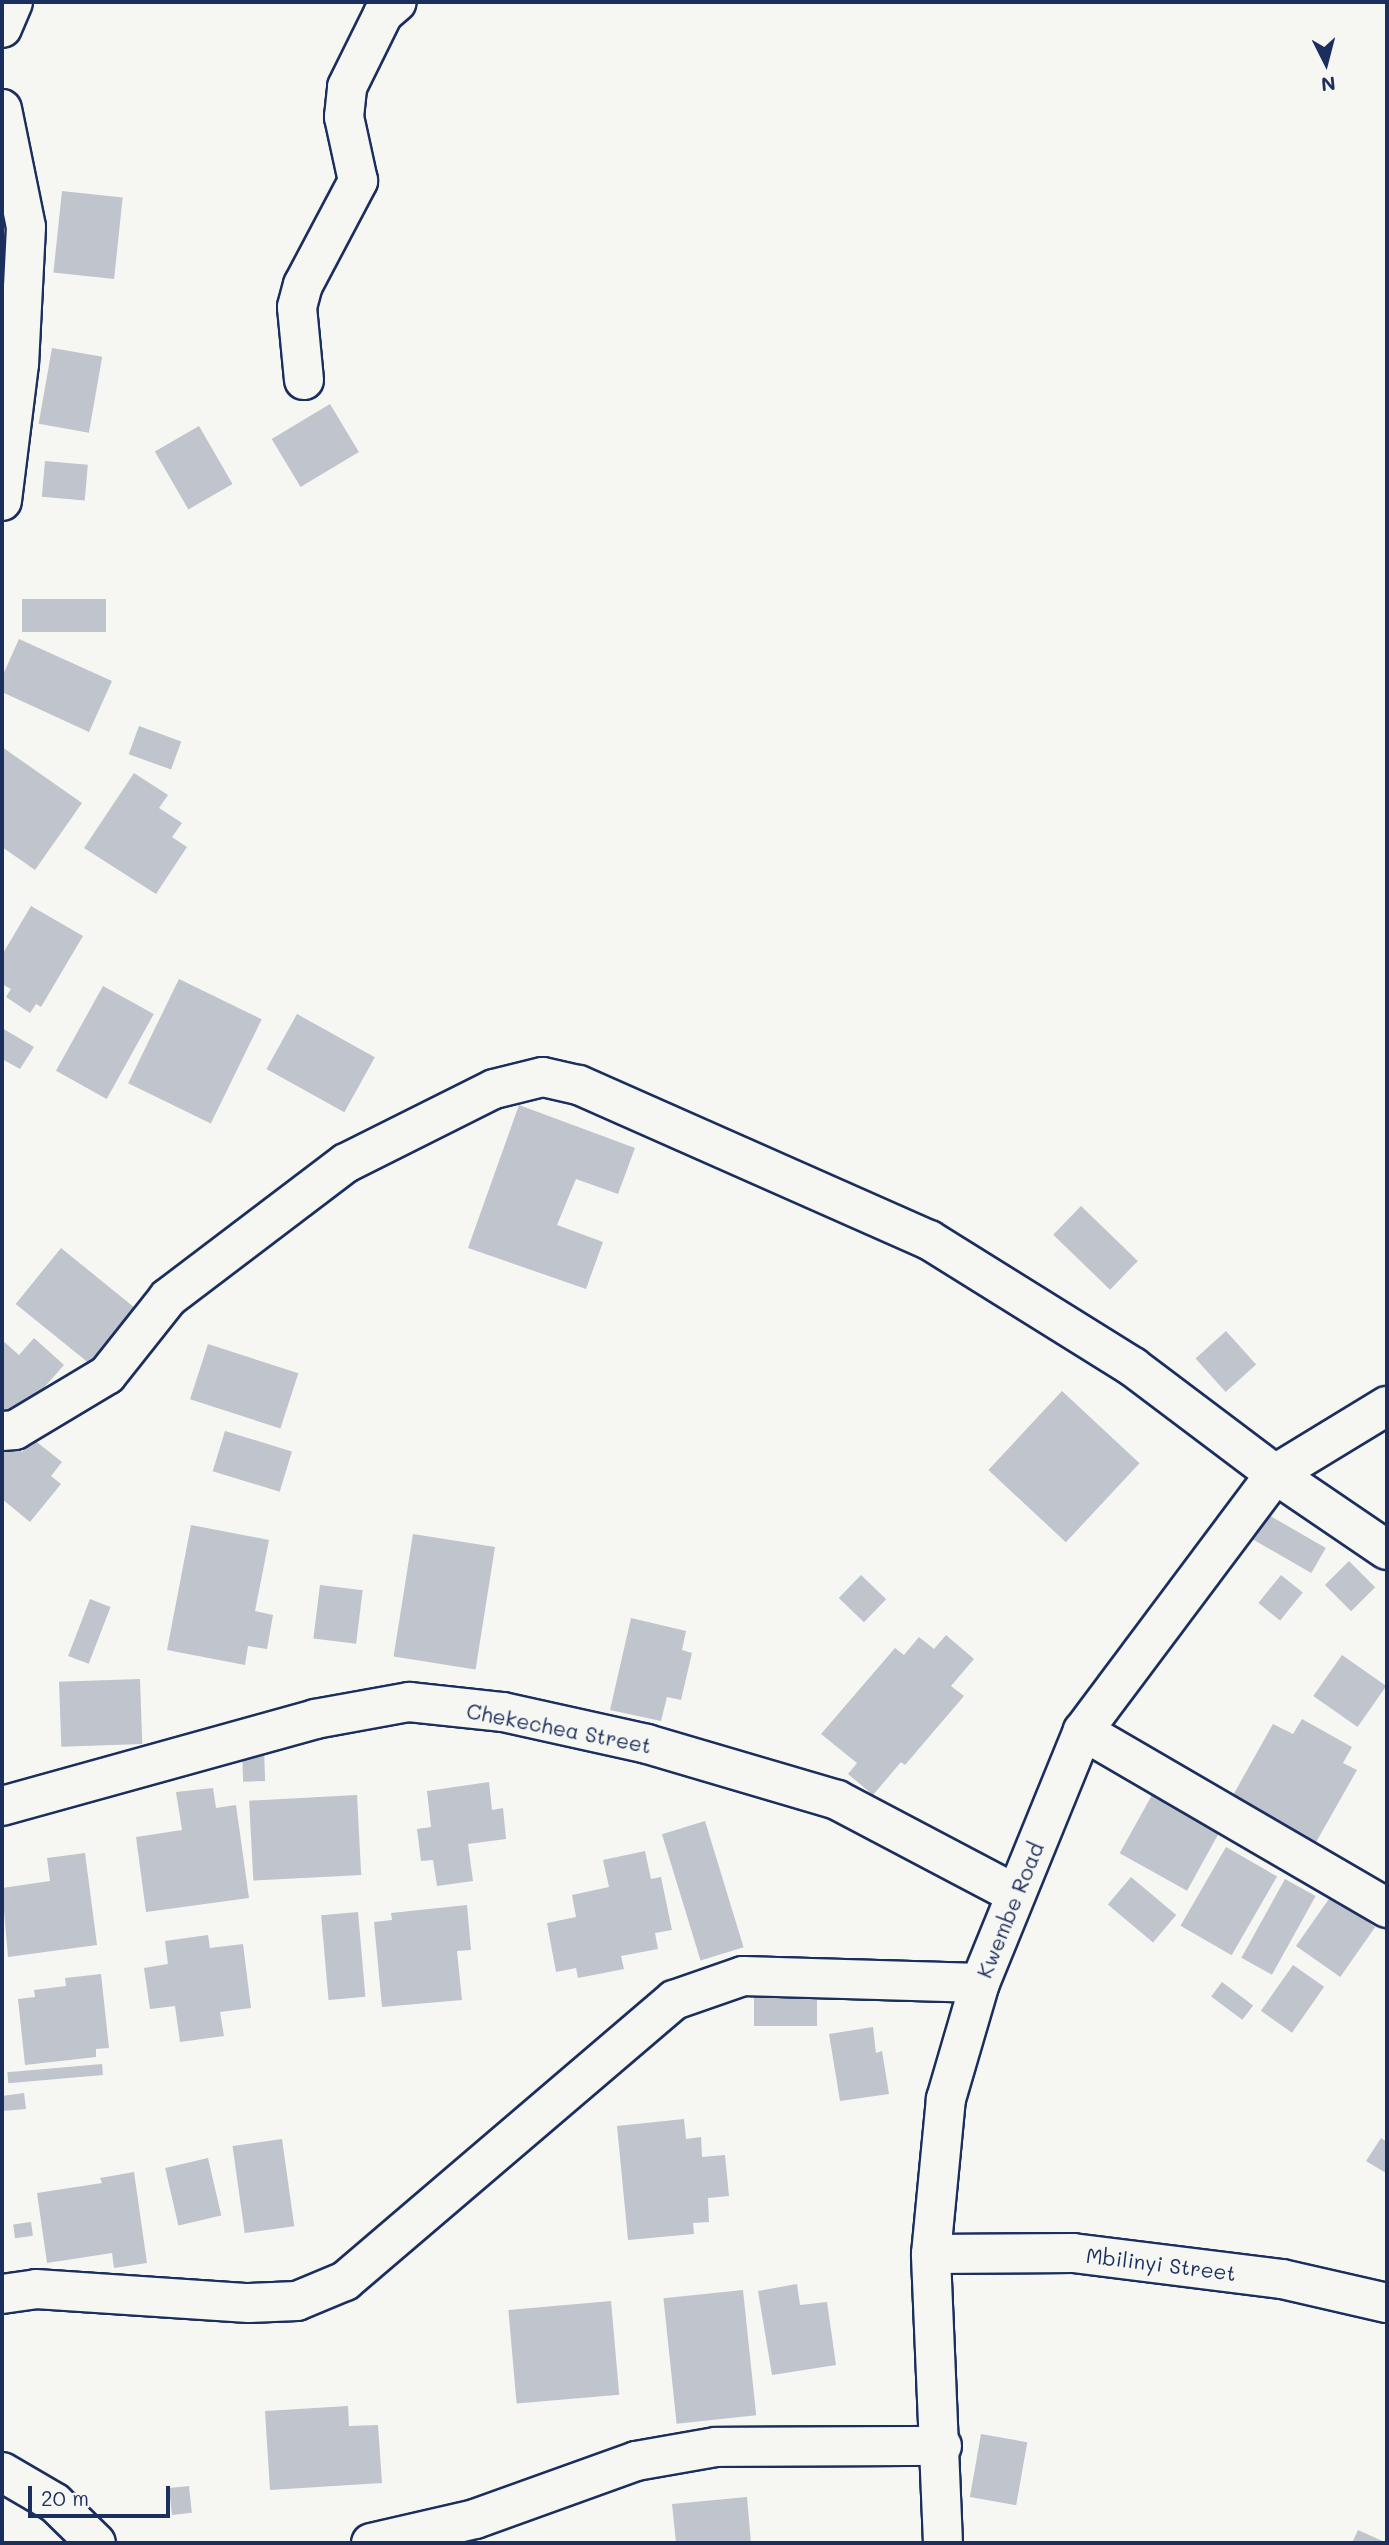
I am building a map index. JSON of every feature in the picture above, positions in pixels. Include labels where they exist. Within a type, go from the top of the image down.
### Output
[{"type":"street","points":[[2,28],[13,2]]},
{"type":"street","points":[[304,380],[297,307],[303,285],[358,181],[344,117],[347,87],[383,6]]},
{"type":"street","points":[[2,108],[26,228],[19,364],[2,501]]},
{"type":"street","points":[[2,1431],[16,1430],[107,1375],[168,1298],[346,1163],[494,1089],[543,1077],[579,1085],[929,1240],[1133,1367],[1275,1474],[1387,1550]]},
{"type":"street","name":"Kwembe Road","points":[[943,2543],[942,2446],[931,2254],[946,2099],[980,1983],[1083,1731],[1275,1474],[1387,1406]]},
{"type":"street","name":"Chekechea Street","points":[[2,1806],[315,1719],[409,1702],[503,1712],[647,1744],[837,1800],[1015,1894]]},
{"type":"street","points":[[1083,1731],[1387,1908]]},
{"type":"street","points":[[2,2294],[36,2289],[248,2303],[297,2301],[345,2281],[674,2000],[743,1976],[980,1983]]},
{"type":"street","name":"Mbilinyi Street","points":[[931,2254],[1073,2253],[1283,2279],[1387,2303]]},
{"type":"street","points":[[371,2543],[475,2519],[636,2461],[716,2447],[942,2446]]},
{"type":"street","points":[[2,2472],[55,2503],[96,2543]]},
{"type":"building","points":[[62,191],[123,197],[114,279],[53,273]]},
{"type":"building","points":[[52,348],[102,357],[89,433],[39,424]]},
{"type":"building","points":[[330,404],[359,452],[301,487],[272,439]]},
{"type":"building","points":[[199,426],[232,484],[188,510],[155,452]]},
{"type":"building","points":[[45,461],[88,465],[85,501],[42,497]]},
{"type":"building","points":[[22,599],[106,599],[106,632],[22,632]]},
{"type":"building","points":[[19,639],[112,681],[89,732],[2,692],[2,677]]},
{"type":"building","points":[[139,726],[181,741],[171,770],[129,754]]},
{"type":"building","points":[[2,747],[82,803],[35,870],[2,847]]},
{"type":"building","points":[[134,773],[168,795],[159,808],[182,823],[172,837],[187,847],[156,894],[84,848]]},
{"type":"building","points":[[31,906],[83,936],[41,1007],[36,1004],[30,1013],[6,997],[11,989],[2,984],[2,955]]},
{"type":"building","points":[[179,979],[262,1019],[211,1124],[128,1083]]},
{"type":"building","points":[[103,986],[154,1014],[107,1099],[56,1071]]},
{"type":"building","points":[[297,1014],[375,1057],[344,1112],[266,1069]]},
{"type":"building","points":[[2,1028],[34,1047],[20,1069],[2,1059]]},
{"type":"building","points":[[519,1105],[635,1148],[618,1194],[576,1179],[557,1225],[603,1242],[586,1289],[468,1248]]},
{"type":"building","points":[[1081,1206],[1138,1261],[1110,1290],[1053,1235]]},
{"type":"building","points":[[61,1248],[134,1307],[89,1363],[16,1304]]},
{"type":"building","points":[[1226,1331],[1256,1364],[1226,1392],[1196,1358]]},
{"type":"building","points":[[34,1338],[64,1365],[11,1425],[2,1422],[2,1340],[19,1355]]},
{"type":"building","points":[[208,1344],[298,1373],[280,1429],[190,1399]]},
{"type":"building","points":[[1062,1391],[1140,1463],[1066,1542],[988,1470]]},
{"type":"building","points":[[225,1431],[292,1451],[280,1492],[213,1471]]},
{"type":"building","points":[[33,1439],[62,1462],[51,1476],[61,1484],[30,1522],[2,1499],[2,1450],[9,1441],[22,1452]]},
{"type":"building","points":[[1260,1510],[1326,1548],[1311,1573],[1246,1535]]},
{"type":"building","points":[[191,1525],[269,1540],[255,1611],[273,1615],[267,1649],[248,1646],[245,1665],[167,1650]]},
{"type":"building","points":[[413,1534],[495,1547],[476,1669],[394,1656]]},
{"type":"building","points":[[1349,1561],[1375,1587],[1351,1611],[1325,1585]]},
{"type":"building","points":[[861,1575],[886,1599],[864,1622],[839,1598]]},
{"type":"building","points":[[1281,1575],[1303,1593],[1280,1621],[1258,1603]]},
{"type":"building","points":[[320,1585],[363,1590],[356,1644],[313,1639]]},
{"type":"building","points":[[90,1599],[111,1607],[89,1664],[68,1656]]},
{"type":"building","points":[[631,1618],[686,1631],[682,1650],[692,1653],[681,1700],[667,1697],[661,1721],[610,1710]]},
{"type":"building","points":[[946,1635],[974,1659],[951,1686],[964,1696],[905,1765],[901,1762],[873,1795],[848,1774],[857,1763],[821,1734],[895,1648],[904,1655],[919,1637],[934,1649]]},
{"type":"building","points":[[1342,1655],[1386,1686],[1358,1727],[1313,1696]]},
{"type":"building","points":[[140,1679],[142,1744],[61,1747],[59,1682]]},
{"type":"building","points":[[1302,1719],[1352,1747],[1343,1763],[1357,1770],[1315,1844],[1232,1797],[1273,1724],[1293,1734]]},
{"type":"building","points":[[264,1749],[265,1781],[243,1782],[242,1750]]},
{"type":"building","points":[[489,1782],[492,1810],[503,1808],[506,1839],[468,1844],[473,1881],[437,1886],[433,1860],[421,1861],[417,1829],[431,1827],[427,1791]]},
{"type":"building","points":[[1157,1786],[1224,1823],[1187,1891],[1120,1853]]},
{"type":"building","points":[[213,1788],[216,1808],[236,1805],[249,1898],[146,1912],[136,1837],[182,1830],[176,1792]]},
{"type":"building","points":[[357,1795],[361,1875],[253,1881],[249,1801]]},
{"type":"building","points":[[705,1821],[744,1947],[701,1960],[662,1834]]},
{"type":"building","points":[[1226,1847],[1277,1876],[1232,1955],[1180,1926]]},
{"type":"building","points":[[645,1851],[651,1879],[661,1877],[672,1930],[655,1933],[658,1949],[621,1956],[624,1969],[578,1978],[576,1968],[556,1972],[547,1923],[576,1917],[572,1895],[609,1887],[603,1860]]},
{"type":"building","points":[[85,1853],[97,1945],[8,1957],[2,1888],[50,1881],[47,1858]]},
{"type":"building","points":[[1131,1877],[1176,1915],[1153,1943],[1108,1905]]},
{"type":"building","points":[[1285,1879],[1316,1896],[1272,1975],[1241,1958]]},
{"type":"building","points":[[1331,1896],[1375,1927],[1340,1977],[1296,1946]]},
{"type":"building","points":[[467,1905],[471,1950],[457,1951],[462,2000],[382,2007],[374,1922],[392,1920],[391,1913]]},
{"type":"building","points":[[358,1912],[365,1997],[329,2000],[321,1915]]},
{"type":"building","points":[[208,1935],[210,1948],[243,1944],[251,2008],[220,2012],[224,2036],[180,2042],[175,2006],[150,2009],[144,1968],[168,1964],[165,1941]]},
{"type":"building","points":[[1293,1965],[1324,1987],[1292,2033],[1261,2011]]},
{"type":"building","points":[[101,1974],[109,2048],[96,2049],[96,2057],[25,2065],[18,1999],[35,1997],[34,1990],[66,1986],[65,1978]]},
{"type":"building","points":[[1222,1982],[1253,2005],[1242,2020],[1211,1996]]},
{"type":"building","points":[[754,1997],[817,1997],[817,2026],[754,2026]]},
{"type":"building","points":[[873,2027],[876,2053],[882,2051],[889,2094],[840,2101],[829,2034]]},
{"type":"building","points":[[102,2064],[103,2075],[8,2083],[7,2072]]},
{"type":"building","points":[[24,2093],[26,2109],[2,2111],[2,2096]]},
{"type":"building","points":[[684,2119],[686,2139],[701,2137],[702,2157],[725,2155],[729,2196],[708,2198],[709,2222],[693,2223],[694,2234],[628,2240],[617,2126]]},
{"type":"building","points":[[1381,2138],[1387,2142],[1386,2173],[1366,2161]]},
{"type":"building","points":[[282,2139],[294,2226],[245,2233],[232,2146]]},
{"type":"building","points":[[208,2158],[221,2215],[178,2225],[165,2168]]},
{"type":"building","points":[[134,2172],[147,2263],[114,2268],[112,2253],[47,2263],[37,2193],[102,2183],[100,2178]]},
{"type":"building","points":[[31,2222],[33,2236],[15,2238],[13,2225]]},
{"type":"building","points":[[797,2284],[800,2305],[827,2302],[836,2365],[772,2375],[758,2291]]},
{"type":"building","points":[[743,2290],[756,2415],[677,2424],[663,2298]]},
{"type":"building","points":[[611,2301],[619,2395],[517,2404],[508,2310]]},
{"type":"building","points":[[348,2406],[349,2426],[378,2425],[382,2483],[270,2490],[265,2411]]},
{"type":"building","points":[[981,2434],[1027,2442],[1016,2505],[970,2497]]},
{"type":"building","points":[[189,2486],[192,2513],[172,2515],[169,2488]]},
{"type":"building","points":[[747,2497],[751,2543],[676,2543],[672,2504]]},
{"type":"building","points":[[1358,2530],[1387,2543],[1352,2543]]}]
